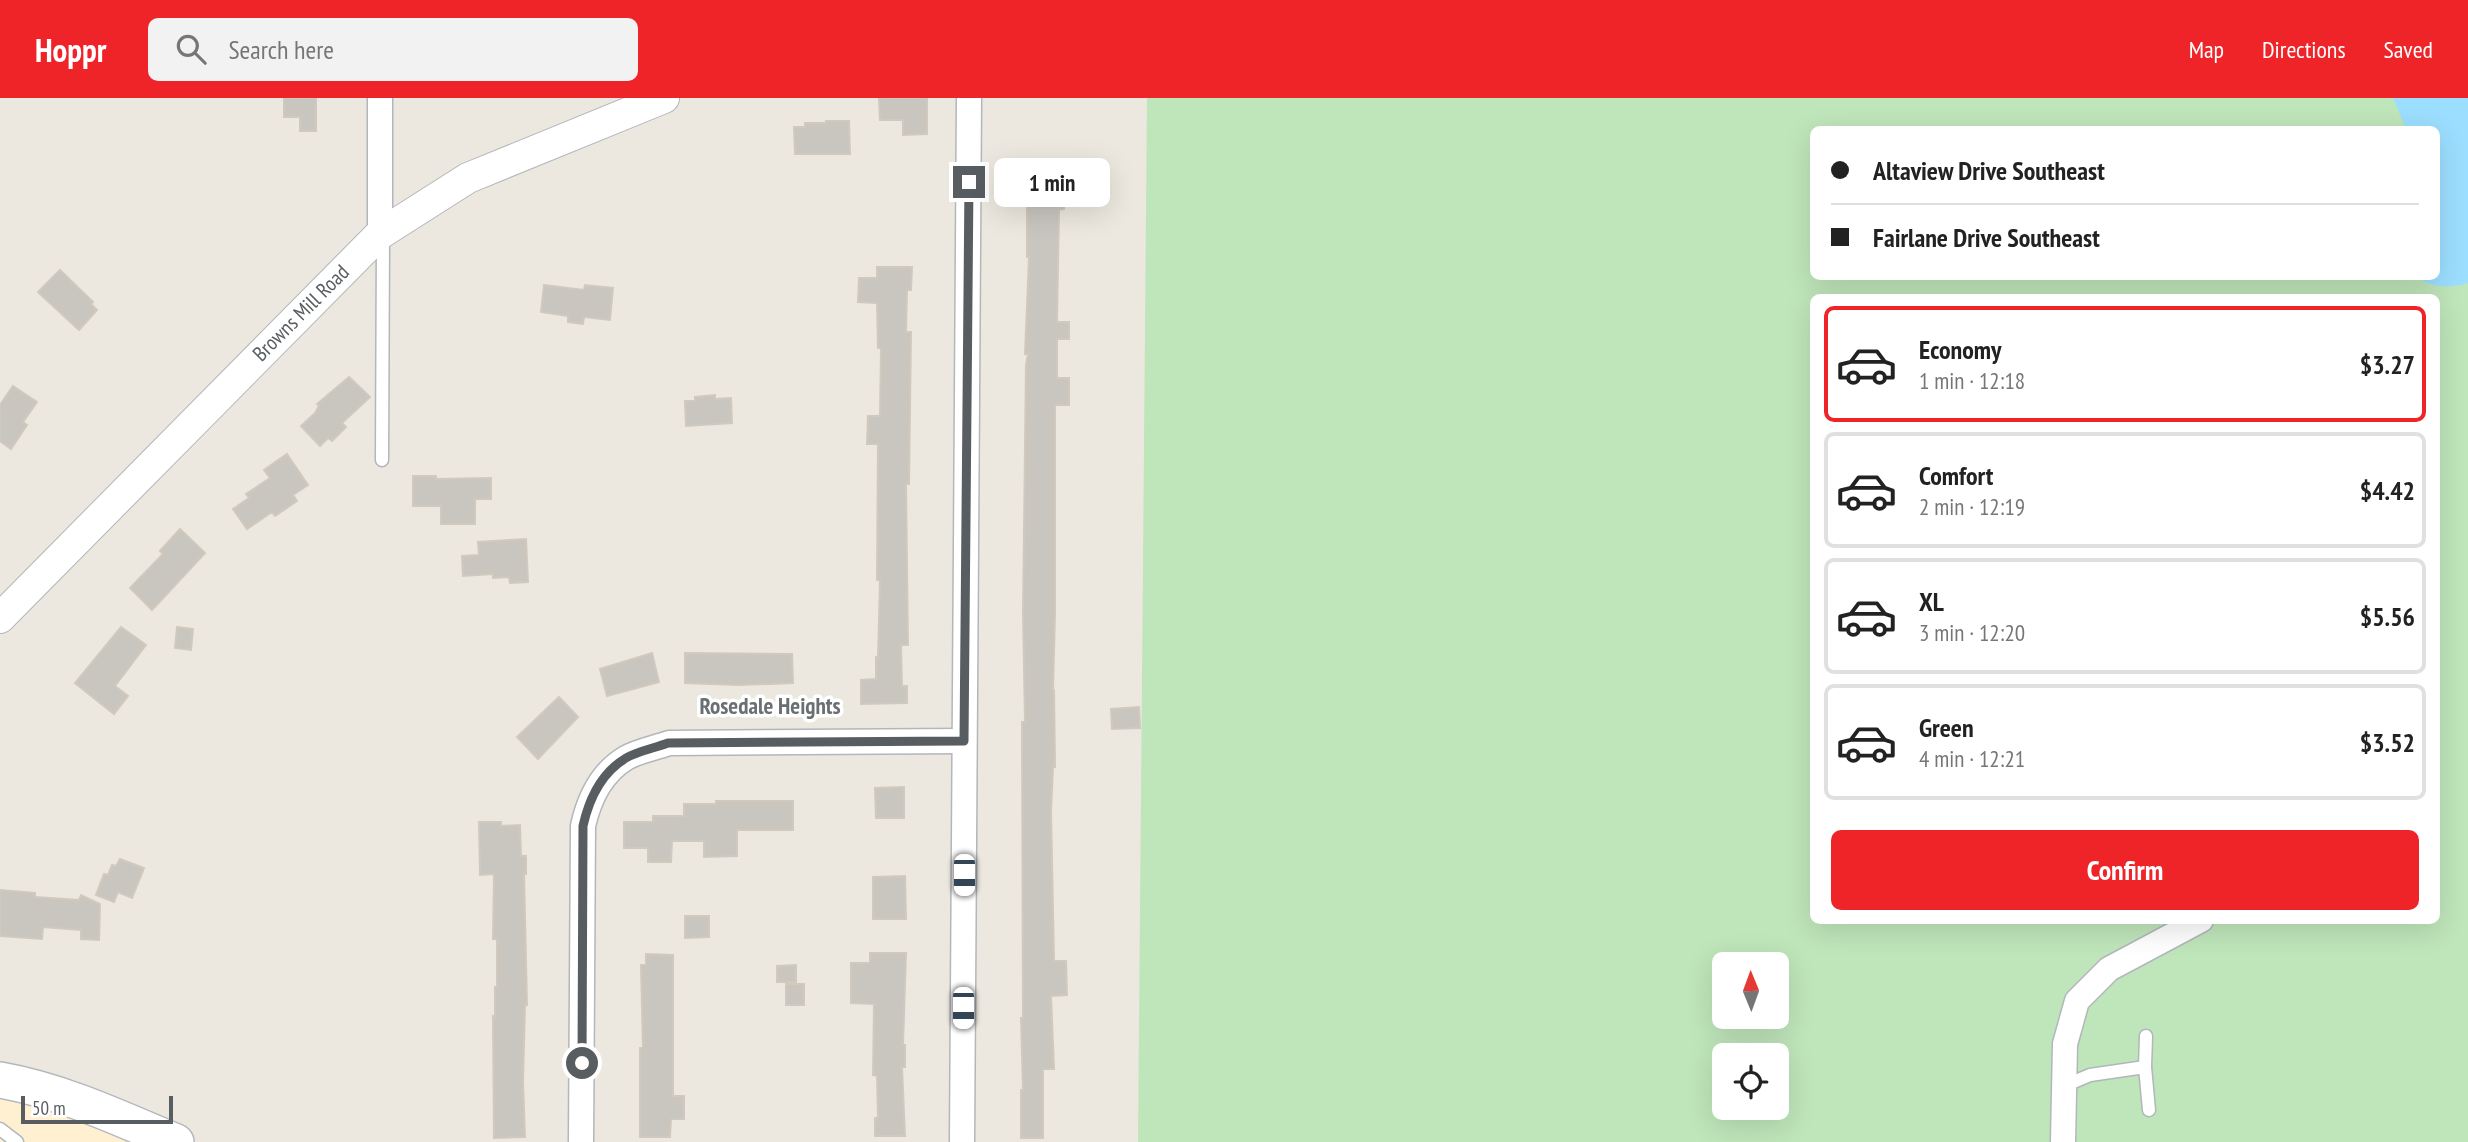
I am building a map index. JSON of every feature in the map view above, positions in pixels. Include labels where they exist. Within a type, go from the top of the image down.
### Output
[{"type":"main road","points":[[0,1080],[21,1083],[90,1105],[176,1142]]},
{"type":"street","points":[[380,98],[382,233]]},
{"type":"street","name":"Browns Mill Road","points":[[0,618],[382,233],[468,178],[664,98]]},
{"type":"street","points":[[962,1142],[970,98]]},
{"type":"street","points":[[581,1142],[583,826],[588,804],[601,780],[626,758],[668,743],[964,741]]},
{"type":"street","points":[[2063,1142],[2065,1044],[2077,1001],[2109,969],[2193,924]]},
{"type":"lane","points":[[382,233],[382,460]]},
{"type":"lane","points":[[2146,1036],[2145,1067],[2149,1111]]},
{"type":"lane","points":[[2064,1086],[2090,1075],[2145,1067]]},
{"type":"lane","points":[[0,1129],[17,1142]]},
{"type":"shaded area","points":[[0,1078],[185,1142],[0,1142]]},
{"type":"green space","points":[[1147,98],[2468,98],[2468,1142],[1138,1142]]},
{"type":"water","points":[[2393,98],[2468,98],[2468,283],[2442,286],[2422,280],[2440,280],[2440,126],[2405,126]]},
{"type":"building","points":[[284,98],[316,98],[316,131],[300,131],[300,117],[284,117]]},
{"type":"building","points":[[879,98],[927,98],[927,134],[903,135],[903,120],[880,120]]},
{"type":"building","points":[[826,121],[849,121],[850,154],[795,154],[794,127]]},
{"type":"building","points":[[1027,172],[1058,172],[1058,192],[1064,192],[1064,209],[1059,210],[1057,322],[1069,322],[1069,339],[1057,339],[1057,378],[1069,378],[1069,405],[1055,405],[1055,767],[1051,811],[1054,961],[1066,961],[1067,995],[1051,996],[1054,1069],[1043,1069],[1043,1138],[1021,1138],[1022,722],[1025,722],[1023,613],[1028,354],[1025,354],[1029,257]]},
{"type":"building","points":[[877,267],[912,267],[911,290],[907,290],[906,332],[911,332],[909,484],[906,484],[908,645],[901,645],[902,686],[907,686],[907,703],[861,704],[861,680],[876,679],[878,657],[878,444],[867,444],[868,416],[880,416],[881,348],[878,348],[877,303],[858,302],[859,278],[877,278]]},
{"type":"building","points":[[60,270],[93,302],[91,304],[97,310],[79,330],[38,292]]},
{"type":"building","points":[[544,285],[584,290],[585,285],[613,288],[610,320],[584,317],[583,324],[568,322],[568,316],[541,312]]},
{"type":"building","points":[[349,377],[370,397],[342,423],[346,427],[332,441],[328,438],[320,446],[301,426],[315,413],[319,406],[317,404]]},
{"type":"building","points":[[13,386],[37,402],[23,422],[27,425],[11,449],[0,441],[0,405]]},
{"type":"building","points":[[715,395],[715,399],[731,398],[732,423],[686,426],[685,401]]},
{"type":"building","points":[[287,454],[308,485],[293,495],[297,501],[275,516],[272,512],[247,529],[233,509],[249,498],[246,494],[270,478],[264,470]]},
{"type":"building","points":[[413,476],[436,476],[436,479],[491,478],[491,499],[475,499],[475,524],[441,524],[441,506],[413,506]]},
{"type":"building","points":[[180,529],[205,553],[152,610],[130,588],[163,554],[160,551]]},
{"type":"building","points":[[526,539],[528,582],[510,583],[509,577],[493,578],[493,574],[463,576],[462,556],[479,555],[478,542]]},
{"type":"building","points":[[121,627],[146,645],[115,686],[128,696],[114,714],[75,683]]},
{"type":"building","points":[[177,627],[193,629],[191,650],[175,648]]},
{"type":"building","points":[[652,653],[659,682],[607,696],[600,669]]},
{"type":"building","points":[[685,653],[792,654],[793,683],[685,683]]},
{"type":"building","points":[[559,697],[578,717],[538,759],[517,737]]},
{"type":"building","points":[[1139,707],[1140,728],[1112,729],[1111,709]]},
{"type":"building","points":[[904,787],[904,818],[876,818],[875,788]]},
{"type":"building","points":[[716,801],[793,801],[793,830],[737,830],[737,856],[704,857],[704,841],[672,841],[671,862],[648,862],[648,848],[624,848],[624,822],[653,822],[653,816],[684,816],[684,804],[716,804]]},
{"type":"building","points":[[479,822],[501,822],[501,826],[520,825],[521,856],[526,856],[524,874],[527,1005],[523,1082],[525,1137],[494,1138],[493,1016],[495,1017],[497,987],[497,939],[493,939],[494,874],[480,875]]},
{"type":"building","points":[[120,859],[144,868],[132,898],[118,892],[114,902],[96,895],[104,874],[108,875],[112,865],[116,866]]},
{"type":"building","points":[[905,876],[906,919],[873,919],[873,877]]},
{"type":"building","points":[[0,890],[35,893],[35,897],[79,900],[81,895],[100,904],[99,940],[81,939],[81,930],[43,927],[42,939],[0,936]]},
{"type":"building","points":[[685,916],[709,916],[709,937],[685,938]]},
{"type":"building","points":[[870,953],[906,953],[903,1045],[905,1067],[902,1067],[905,1136],[875,1136],[875,1118],[878,1118],[877,1076],[873,1075],[874,1004],[851,1003],[851,963],[870,963]]},
{"type":"building","points":[[646,954],[673,955],[673,1096],[684,1096],[684,1119],[671,1119],[670,1137],[640,1137],[640,1048],[643,1048],[641,965],[646,965]]},
{"type":"building","points":[[796,965],[796,982],[777,982],[777,966]]},
{"type":"building","points":[[786,984],[804,984],[804,1005],[786,1005]]},
{"type":"district","name":"Rosedale Heights","points":[[770,706]]},
{"type":"route","points":[[582,1063],[583,826],[588,804],[601,780],[626,758],[668,743],[964,741],[969,182]]}]
